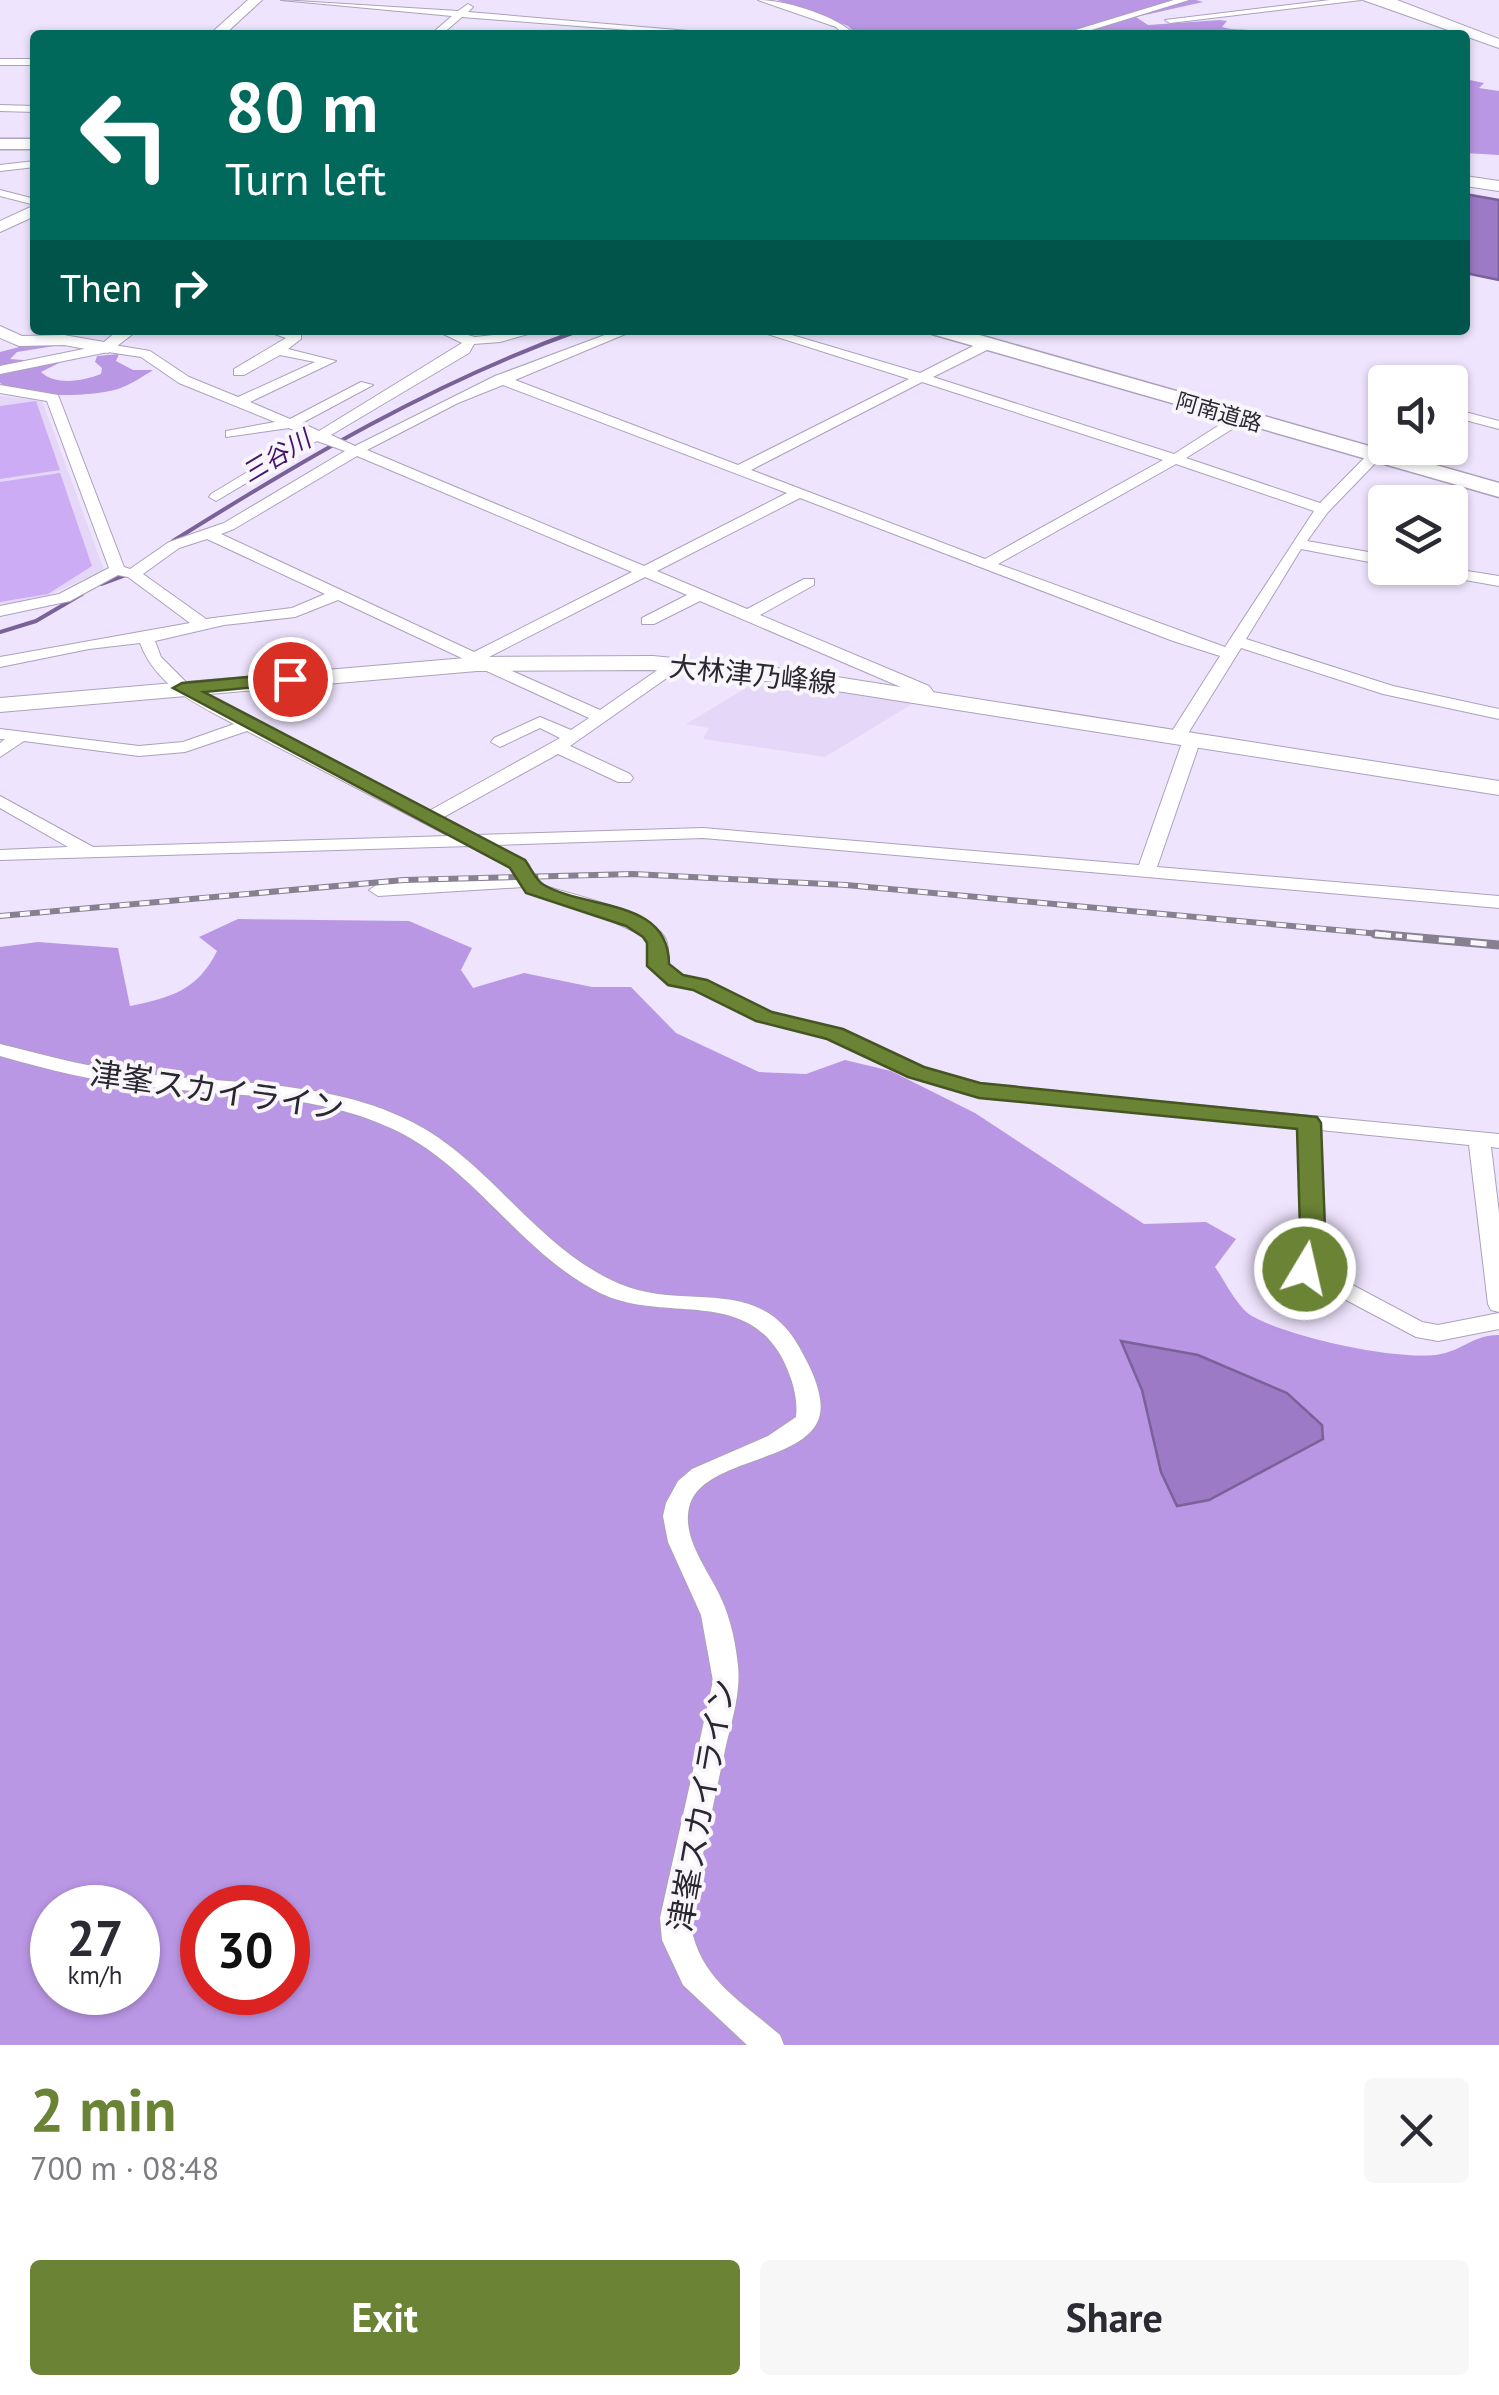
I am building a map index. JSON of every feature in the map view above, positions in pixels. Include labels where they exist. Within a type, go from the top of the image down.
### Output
[{"type":"highway","points":[[0,141],[30,141]]},
{"type":"highway","name":"阿南道路","points":[[957,335],[1240,418],[1368,447]]},
{"type":"highway","name":"阿南道路","points":[[985,335],[1368,447]]},
{"type":"highway","name":"阿南道路","points":[[1425,465],[1499,490]]},
{"type":"highway","name":"阿南道路","points":[[1440,465],[1499,480]]},
{"type":"main road","points":[[222,30],[256,0]]},
{"type":"main road","points":[[1368,0],[1392,3],[1462,30]]},
{"type":"main road","points":[[1470,33],[1499,44]]},
{"type":"main road","points":[[1470,182],[1499,186]]},
{"type":"main road","points":[[0,230],[30,213]]},
{"type":"main road","points":[[0,332],[19,341],[64,340],[108,348],[123,335]]},
{"type":"main road","name":"大林津乃峰線","points":[[0,705],[478,662],[675,665],[929,697],[1499,788]]},
{"type":"street","points":[[286,0],[672,30]]},
{"type":"street","points":[[441,30],[475,0]]},
{"type":"street","points":[[764,0],[845,30]]},
{"type":"street","points":[[1081,30],[1184,0]]},
{"type":"street","points":[[1261,0],[1274,11]]},
{"type":"street","points":[[1170,20],[1356,0]]},
{"type":"street","points":[[1392,3],[1410,0]]},
{"type":"street","points":[[0,62],[30,62]]},
{"type":"street","points":[[0,108],[30,108]]},
{"type":"street","points":[[0,168],[30,165]]},
{"type":"street","points":[[0,193],[30,201]]},
{"type":"street","points":[[280,383],[232,370],[278,351],[296,336],[291,335]]},
{"type":"street","points":[[456,335],[470,340],[503,335]]},
{"type":"street","points":[[216,496],[331,442],[616,335]]},
{"type":"street","points":[[778,335],[1323,508]]},
{"type":"street","points":[[0,611],[64,598],[79,587],[126,573],[174,545],[209,534],[444,360],[464,350],[470,340]]},
{"type":"street","points":[[739,470],[988,344]]},
{"type":"street","points":[[0,370],[108,348],[145,354],[168,373],[748,615],[923,690],[929,697]]},
{"type":"street","points":[[241,401],[330,360],[278,351]]},
{"type":"street","points":[[500,379],[1178,638],[1234,648],[1390,690],[1499,714]]},
{"type":"street","points":[[231,434],[290,424],[366,385]]},
{"type":"street","points":[[0,389],[53,398],[126,573],[202,624]]},
{"type":"street","points":[[1468,416],[1499,424]]},
{"type":"street","points":[[987,564],[1176,460],[1240,418]]},
{"type":"street","points":[[1146,870],[1185,738],[1297,544],[1323,508],[1368,462]]},
{"type":"street","points":[[478,662],[643,571],[799,493]]},
{"type":"street","points":[[209,534],[603,718]]},
{"type":"street","points":[[1297,544],[1368,557]]},
{"type":"street","points":[[1468,576],[1499,581]]},
{"type":"street","points":[[748,615],[809,582]]},
{"type":"street","points":[[0,662],[76,646],[146,638],[202,624],[295,612],[337,595]]},
{"type":"street","points":[[648,622],[700,595]]},
{"type":"street","points":[[146,638],[154,659],[182,688],[518,864],[534,889],[599,908],[651,932],[658,943],[658,966],[676,981],[699,984],[764,1016],[835,1034],[916,1072],[979,1090],[1489,1140],[1499,1304]]},
{"type":"street","points":[[429,818],[566,742],[675,665]]},
{"type":"street","points":[[500,742],[540,722],[624,778]]},
{"type":"street","points":[[0,734],[40,735],[118,751],[140,751],[185,747],[248,725]]},
{"type":"street","points":[[0,752],[20,735]]},
{"type":"street","points":[[0,801],[88,852]]},
{"type":"street","points":[[0,855],[703,833],[1499,902]]},
{"type":"street","points":[[378,890],[526,880]]},
{"type":"street","name":"津峯スカイライン","points":[[0,1050],[59,1067],[146,1081],[305,1097],[348,1106],[402,1125],[436,1145],[552,1248],[606,1287],[648,1301],[697,1300],[736,1307],[773,1328],[786,1342],[808,1398],[807,1421],[787,1438],[701,1476],[683,1492],[677,1510],[683,1546],[710,1602],[724,1645],[726,1681],[675,1918],[675,1935],[689,1972],[769,2045]]},
{"type":"street","points":[[1309,1123],[1313,1229],[1305,1269],[1416,1329],[1438,1333],[1499,1321]]},
{"type":"shaded area","points":[[777,0],[1196,0],[1203,2],[1136,17],[1148,25],[1220,20],[1227,21],[1222,27],[1248,30],[852,30]]},
{"type":"shaded area","points":[[1470,80],[1484,83],[1479,88],[1499,91],[1499,155],[1470,153]]},
{"type":"shaded area","points":[[1470,195],[1499,200],[1499,280],[1470,274]]},
{"type":"shaded area","points":[[31,344],[67,344],[17,352],[10,359],[59,363],[41,372],[62,381],[101,374],[102,368],[95,362],[97,356],[119,354],[116,361],[133,370],[153,370],[122,387],[92,394],[40,394],[0,383],[0,352]]},
{"type":"shaded area","points":[[0,396],[42,400],[104,570],[43,598],[0,605]]},
{"type":"shaded area","points":[[36,401],[60,470],[0,479],[0,406]]},
{"type":"shaded area","points":[[60,473],[92,566],[48,594],[0,602],[0,482]]},
{"type":"shaded area","points":[[763,678],[917,701],[825,757],[703,739],[709,728],[686,724]]},
{"type":"shaded area","points":[[238,919],[409,921],[472,948],[461,970],[473,988],[524,973],[592,987],[631,987],[676,1033],[759,1072],[806,1074],[845,1060],[891,1071],[975,1113],[1144,1224],[1206,1222],[1236,1239],[1215,1267],[1241,1307],[1269,1324],[1345,1346],[1423,1356],[1449,1352],[1483,1337],[1499,1335],[1499,2045],[0,2045],[0,947],[38,942],[118,948],[130,1006],[181,990],[201,975],[217,951],[199,937]],"holes":[[[1121,1342],[1198,1355],[1161,1472],[1142,1390]]]},
{"type":"shaded area","points":[[1121,1341],[1198,1355],[1287,1393],[1322,1425],[1323,1439],[1209,1500],[1177,1506],[1161,1472],[1142,1390]]},
{"type":"waterway","name":"三谷川","points":[[173,541],[371,424],[473,373],[567,335]]},
{"type":"waterway","name":"三谷川","points":[[101,584],[128,574]]},
{"type":"waterway","name":"三谷川","points":[[0,632],[36,621],[82,594]]},
{"type":"railway","points":[[0,916],[404,880],[633,874],[846,885],[1402,936]]},
{"type":"railway","points":[[1375,934],[1499,945]]},
{"type":"route","points":[[290,679],[182,688],[518,864],[534,889],[634,921],[651,932],[658,943],[658,966],[676,981],[699,984],[764,1016],[835,1034],[916,1072],[979,1090],[1309,1123],[1313,1229],[1305,1269]]}]
